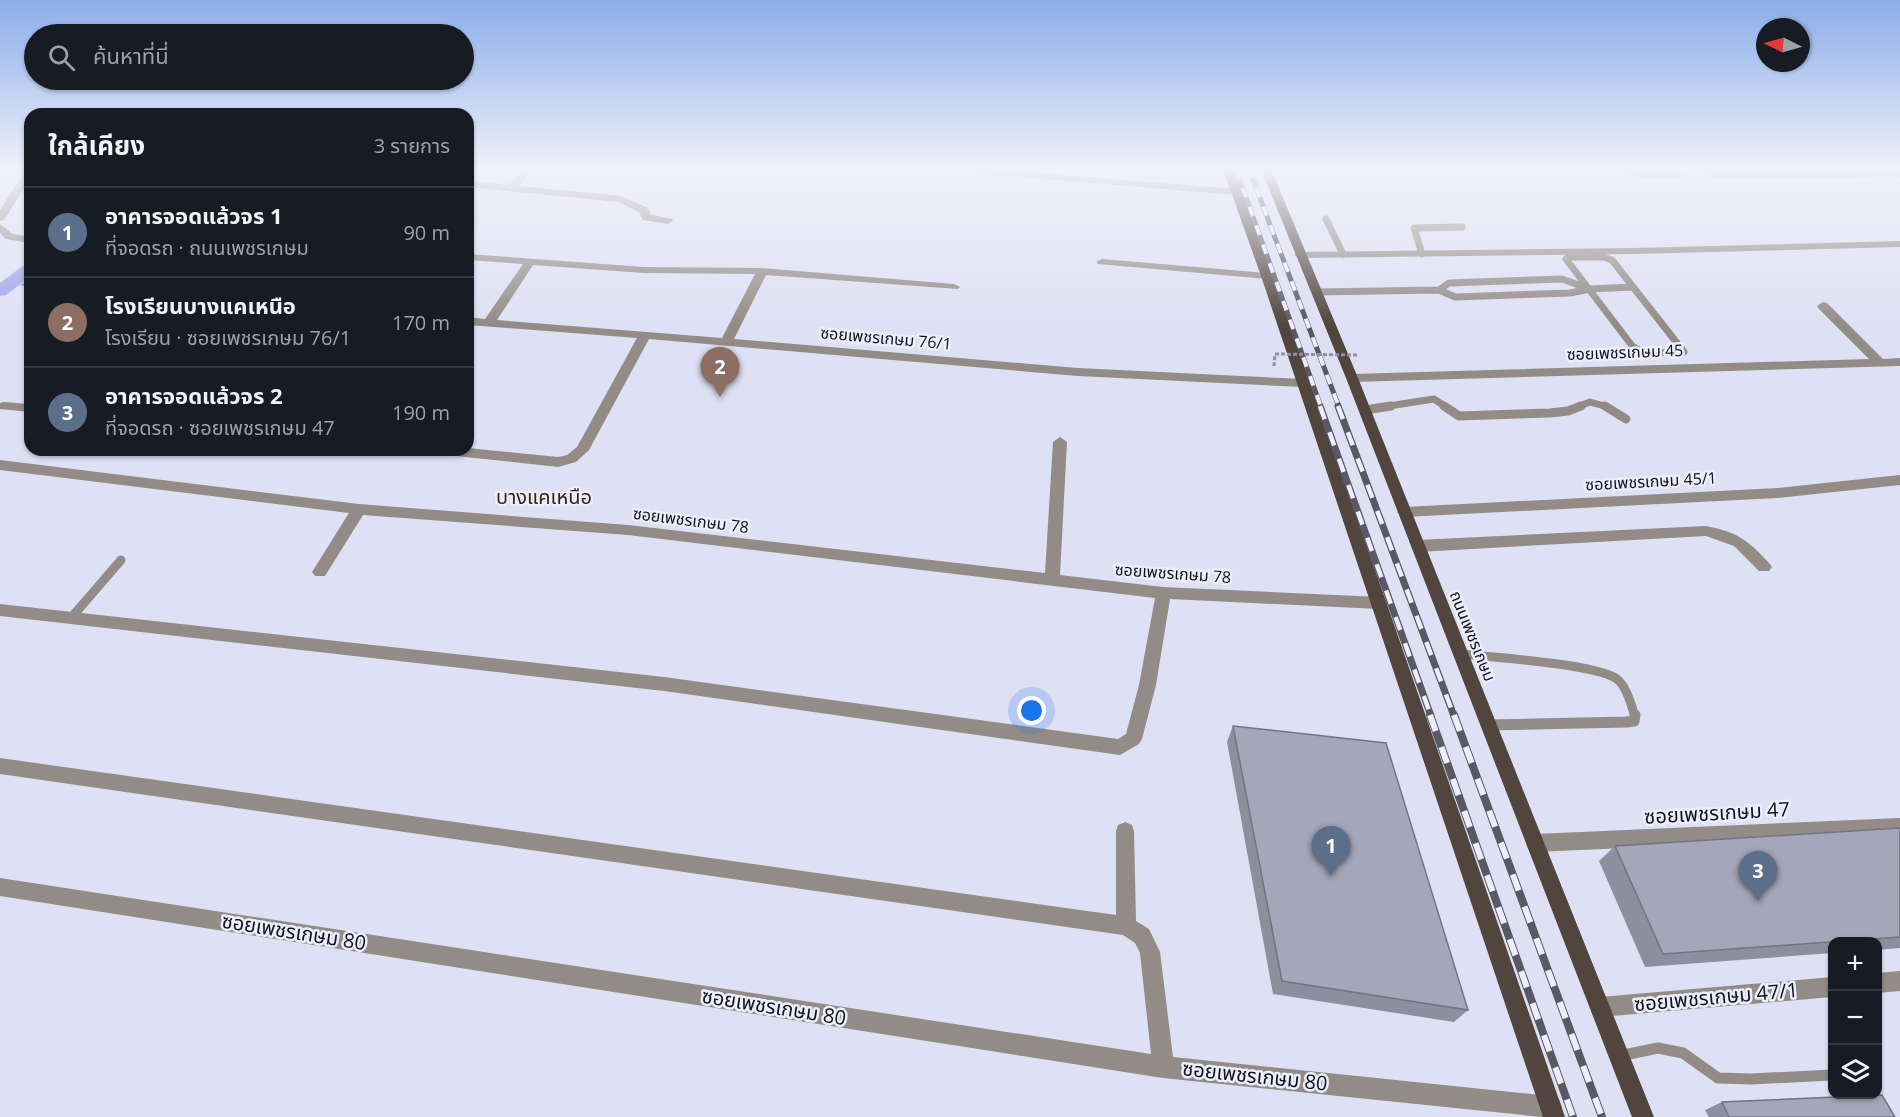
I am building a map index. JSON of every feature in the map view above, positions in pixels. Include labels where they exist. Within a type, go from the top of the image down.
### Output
[{"type":"main road","points":[[1247,221],[1268,276],[1302,383],[1552,1112]]},
{"type":"main road","name":"ถนนเพชรเกษม","points":[[1287,221],[1365,410],[1643,1117]]},
{"type":"street","points":[[0,227],[10,237],[24,239]]},
{"type":"street","points":[[1300,255],[1634,251],[1900,244]]},
{"type":"street","points":[[474,257],[644,270],[762,271],[954,287]]},
{"type":"street","points":[[489,322],[530,262]]},
{"type":"street","points":[[1102,262],[1268,276]]},
{"type":"street","points":[[726,342],[762,271]]},
{"type":"street","points":[[1823,306],[1880,363]]},
{"type":"street","name":"ซอยเพชรเกษม 76/1","points":[[474,321],[1078,372],[1302,383]]},
{"type":"street","points":[[474,453],[558,462],[571,459],[582,450],[645,335]]},
{"type":"street","name":"ซอยเพชรเกษม 45","points":[[1352,378],[1900,362]]},
{"type":"street","points":[[3,406],[24,408]]},
{"type":"street","points":[[1052,580],[1060,442]]},
{"type":"street","name":"ซอยเพชรเกษม 78","points":[[0,465],[359,509],[628,530],[1163,593],[1379,603]]},
{"type":"street","name":"ซอยเพชรเกษม 45/1","points":[[1404,512],[1778,493],[1900,480]]},
{"type":"street","points":[[320,572],[359,509]]},
{"type":"street","points":[[1418,546],[1706,531],[1727,535],[1741,541],[1764,567]]},
{"type":"street","points":[[0,610],[664,684],[1120,747],[1133,739],[1139,721],[1153,666],[1163,593]]},
{"type":"street","points":[[0,766],[1126,926],[1142,936],[1150,952],[1163,1067]]},
{"type":"street","name":"ซอยเพชรเกษม 47","points":[[1535,843],[1900,827]]},
{"type":"street","points":[[1125,831],[1126,926]]},
{"type":"street","name":"ซอยเพชรเกษม 80","points":[[0,887],[1163,1067],[1552,1112]]},
{"type":"street","points":[[1882,983],[1900,981]]},
{"type":"street","name":"ซอยเพชรเกษม 47/1","points":[[1600,1007],[1828,987]]},
{"type":"lane","points":[[1327,221],[1343,254]]},
{"type":"lane","points":[[1422,254],[1414,228],[1462,227]]},
{"type":"lane","points":[[1566,258],[1609,258],[1633,287],[1684,352],[1645,353],[1639,351],[1566,258]]},
{"type":"lane","points":[[1439,290],[1449,283],[1562,279],[1590,289]]},
{"type":"lane","points":[[1316,292],[1439,290],[1455,297],[1570,293],[1590,289],[1633,287]]},
{"type":"lane","points":[[1365,410],[1434,399],[1459,416],[1550,414],[1568,411],[1590,402],[1606,406],[1626,419]]},
{"type":"lane","points":[[71,618],[121,560]]},
{"type":"lane","points":[[1461,654],[1552,664],[1610,674],[1618,680],[1635,717],[1634,721],[1626,722],[1488,725]]},
{"type":"lane","points":[[1619,1056],[1658,1048],[1683,1053],[1718,1078],[1750,1080],[1828,1076]]},
{"type":"path","points":[[1274,366],[1275,354],[1358,355]]},
{"type":"building","points":[[1233,726],[1386,743],[1468,1010],[1282,981]]},
{"type":"building","points":[[1900,828],[1900,937],[1828,937],[1828,942],[1663,954],[1615,846]]},
{"type":"building","points":[[1882,1095],[1895,1117],[1729,1117],[1722,1102],[1828,1097],[1882,1099]]},
{"type":"waterway","points":[[0,291],[24,273]]},
{"type":"railway","points":[[1255,221],[1321,407]]},
{"type":"railway","points":[[1269,221],[1339,407]]},
{"type":"railway","points":[[1320,406],[1431,716]]},
{"type":"railway","points":[[1338,406],[1454,716]]},
{"type":"railway","points":[[1430,715],[1573,1117]]},
{"type":"railway","points":[[1454,715],[1602,1117]]},
{"type":"place","name":"โรงเรียนบางแคเหนือ","points":[[720,397]]},
{"type":"place","name":"อาคารจอดแล้วจร 1","points":[[1331,876]]},
{"type":"place","name":"อาคารจอดแล้วจร 2","points":[[1758,901]]},
{"type":"district","name":"บางแคเหนือ","points":[[544,497]]}]
